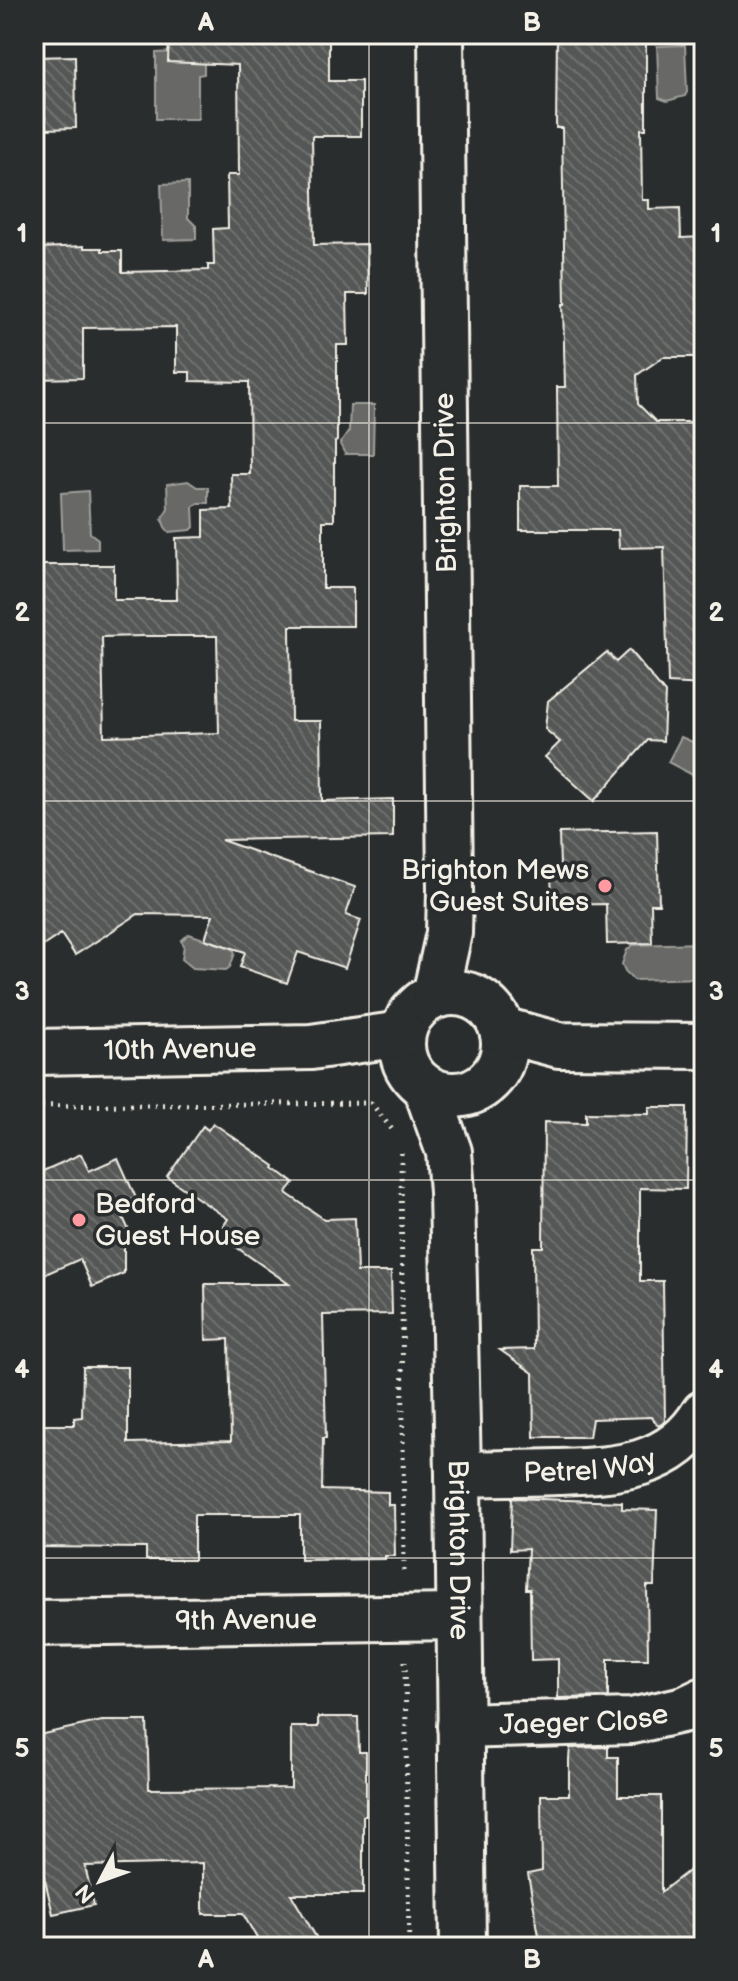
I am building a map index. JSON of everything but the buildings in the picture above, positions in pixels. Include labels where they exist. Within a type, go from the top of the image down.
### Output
[{"type":"street","name":"Brighton Drive","points":[[435,996],[449,933],[450,860],[441,34]]},
{"type":"street","name":"Brighton Drive","points":[[449,933],[491,1046]]},
{"type":"street","points":[[411,1062],[405,1024],[417,1007],[435,996],[454,993],[472,996],[491,1046],[449,1152]]},
{"type":"street","name":"10th Avenue","points":[[34,1052],[326,1046],[411,1062],[445,1096],[455,1096],[475,1091],[491,1046]]},
{"type":"street","points":[[491,1046],[704,1046]]},
{"type":"street","name":"Brighton Drive","points":[[411,1062],[449,1152],[452,1192],[463,1947]]},
{"type":"street","name":"Petrel Way","points":[[458,1474],[600,1471],[627,1467],[673,1448],[686,1437],[704,1413]]},
{"type":"street","name":"9th Avenue","points":[[34,1623],[459,1617]]},
{"type":"street","name":"Jaeger Close","points":[[460,1726],[632,1721],[685,1709],[704,1700]]},
{"type":"path","points":[[34,1106],[371,1103],[401,1141],[409,1947]]},
{"type":"shaded area","points":[[685,45],[687,92],[685,96],[667,101],[659,98],[657,46]]},
{"type":"shaded area","points":[[204,46],[204,74],[198,75],[198,119],[156,119],[156,53]]},
{"type":"shaded area","points":[[188,183],[188,218],[196,226],[196,239],[163,240],[161,184]]},
{"type":"shaded area","points":[[350,405],[374,405],[373,454],[345,454],[340,444],[349,431]]},
{"type":"shaded area","points":[[188,481],[197,487],[208,487],[208,503],[198,503],[193,507],[194,527],[191,530],[169,532],[162,519],[168,508],[167,484]]},
{"type":"shaded area","points":[[88,491],[90,533],[98,539],[98,549],[63,550],[61,493]]},
{"type":"shaded area","points":[[681,737],[704,747],[704,781],[668,762]]},
{"type":"shaded area","points":[[189,934],[233,949],[235,953],[230,967],[226,970],[193,968],[182,959],[184,945],[181,941]]},
{"type":"shaded area","points":[[700,943],[702,978],[634,980],[622,964],[627,950],[633,945]]},
{"type":"place","name":"Brighton Mews Guest Suites","points":[[605,886]]},
{"type":"place","name":"Bedford Guest House","points":[[79,1220]]}]
